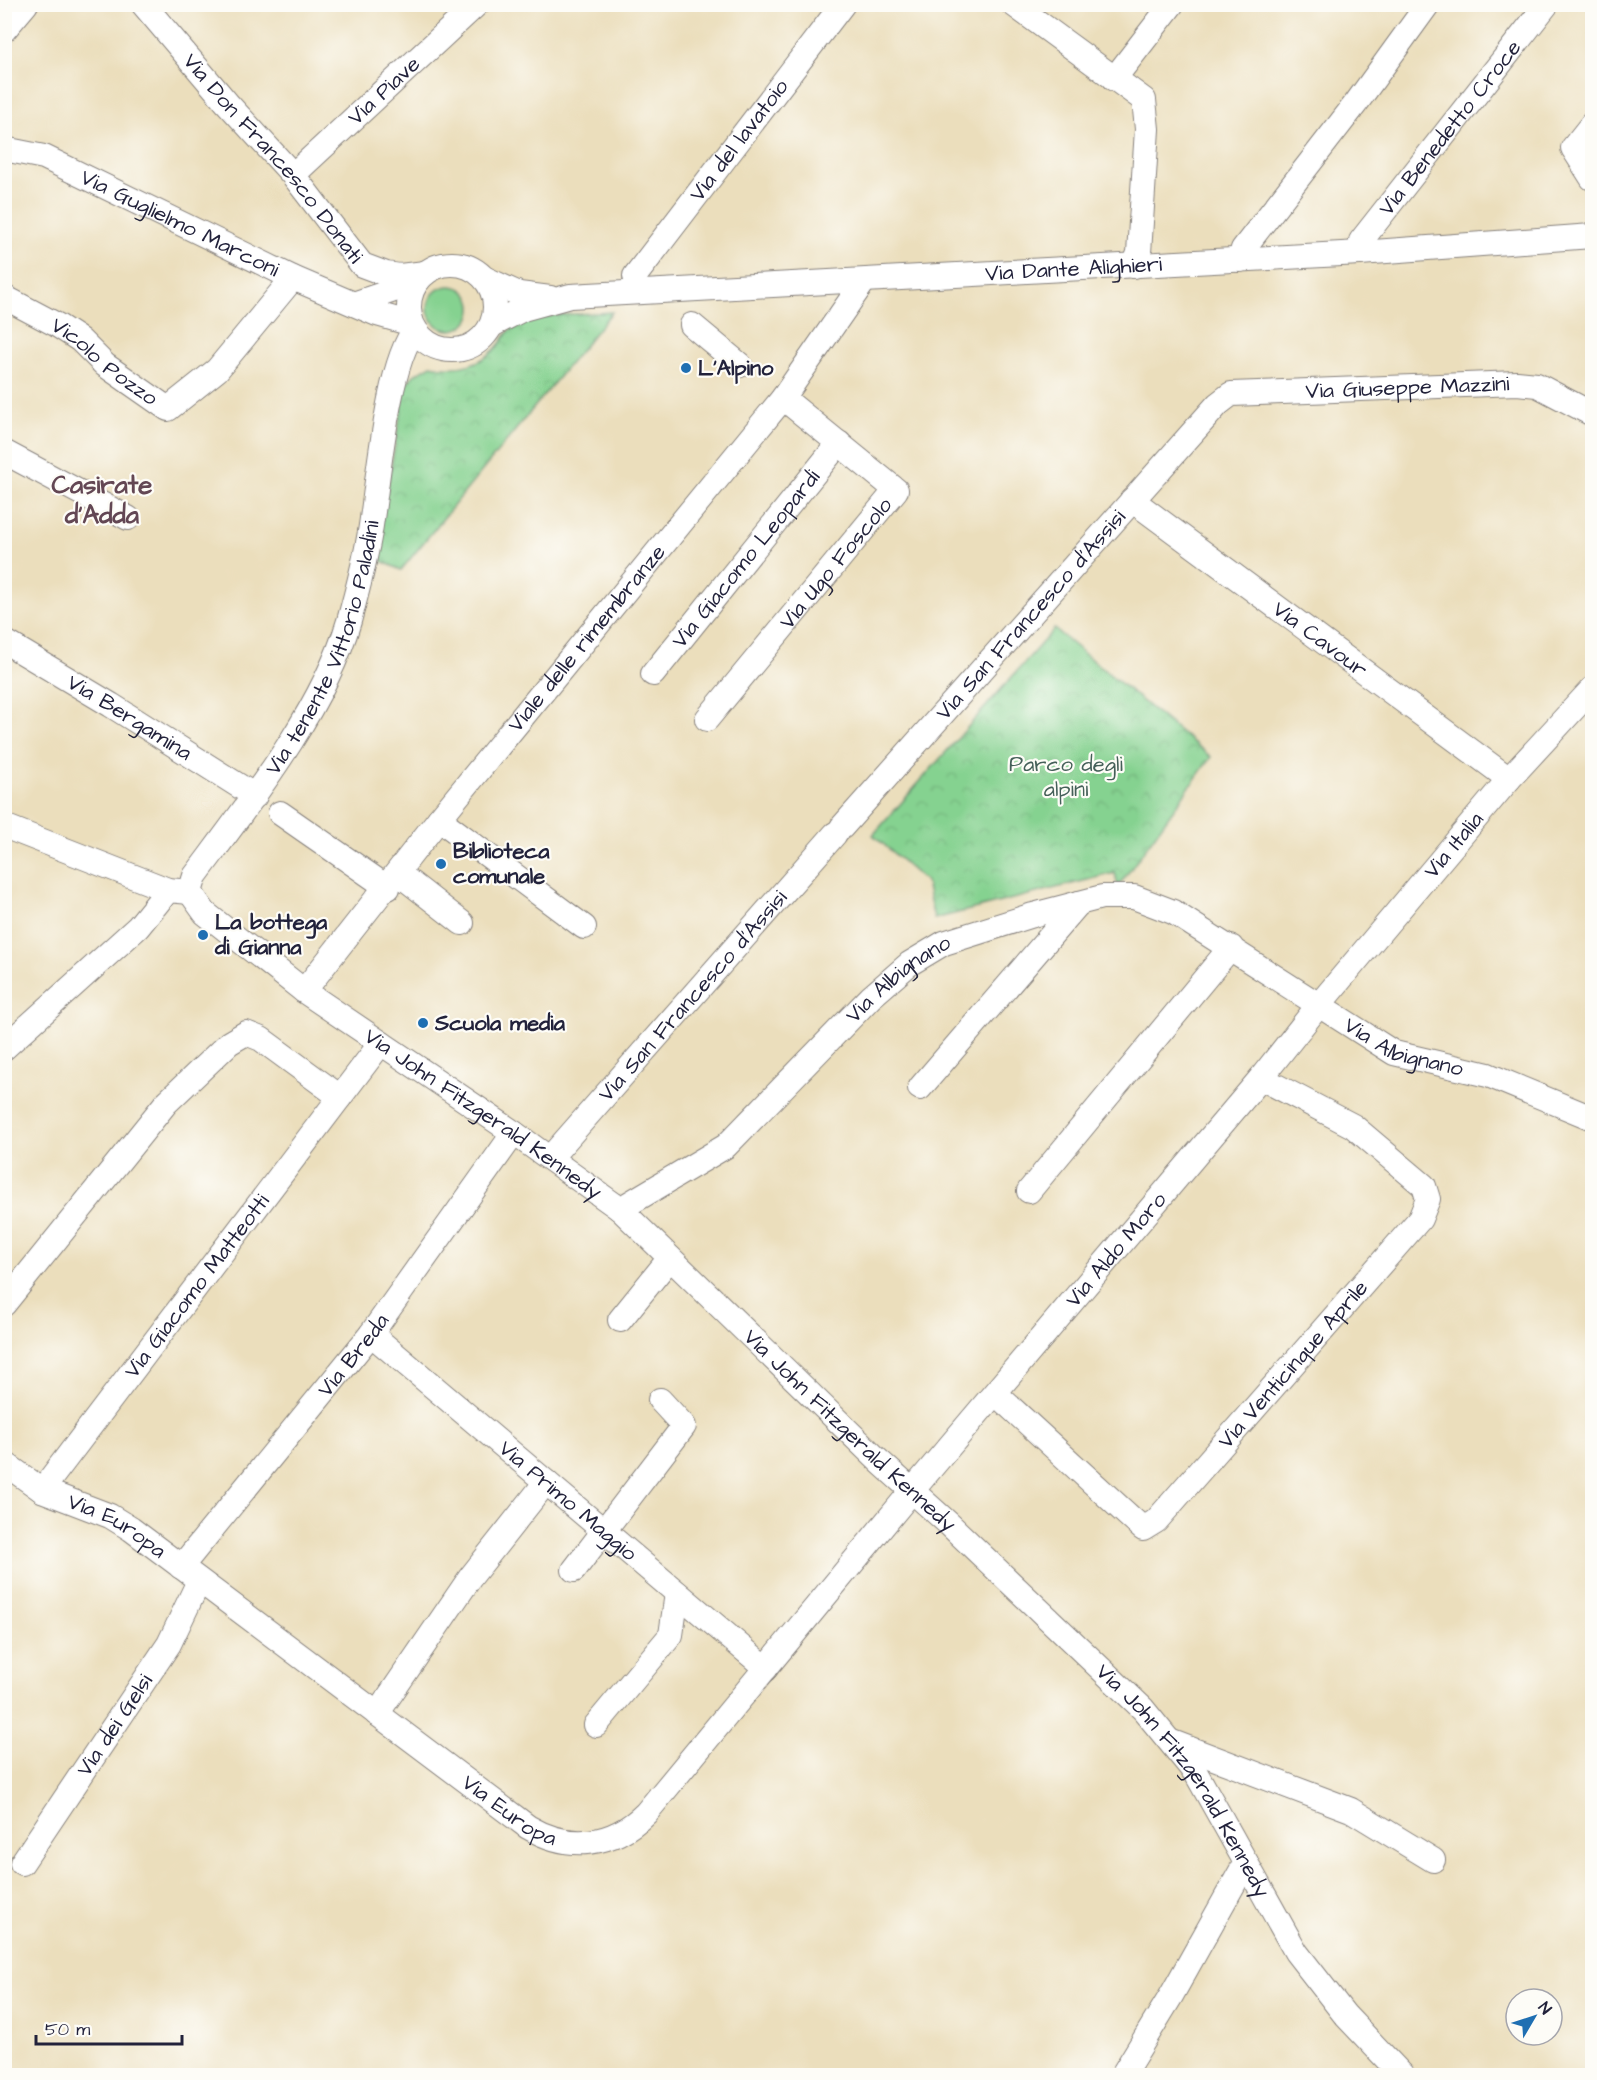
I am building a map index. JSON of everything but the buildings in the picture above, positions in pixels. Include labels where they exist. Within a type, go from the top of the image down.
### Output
[{"type":"street","points":[[4,30],[27,4]]},
{"type":"street","name":"Via Don Francesco Donati","points":[[143,4],[227,104],[293,175],[362,265],[386,274],[420,278]]},
{"type":"street","name":"Via Piave","points":[[293,175],[477,4]]},
{"type":"street","name":"Via del lavatoio","points":[[635,276],[843,4]]},
{"type":"street","points":[[1013,4],[1144,100],[1147,129],[1139,253],[1134,266]]},
{"type":"street","points":[[1113,79],[1172,4]]},
{"type":"street","points":[[1240,260],[1243,249],[1357,102],[1428,4]]},
{"type":"street","name":"Via Benedetto Croce","points":[[1360,253],[1361,241],[1547,4]]},
{"type":"street","points":[[1593,124],[1574,148],[1593,178]]},
{"type":"street","name":"Via Guglielmo Marconi","points":[[4,148],[44,158],[293,278],[413,327]]},
{"type":"street","name":"Via Dante Alighieri","points":[[486,279],[519,294],[555,299],[1360,253],[1593,236]]},
{"type":"street","points":[[356,303],[420,278],[437,266],[450,263],[470,267],[486,279],[495,301],[492,325],[486,334],[468,348],[446,350],[436,348],[420,337],[413,327],[408,303],[420,278]]},
{"type":"street","name":"Vicolo Pozzo","points":[[4,297],[72,335],[105,365],[168,410],[217,370],[293,278]]},
{"type":"street","name":"Viale delle rimembranze","points":[[304,991],[393,881],[439,819],[783,398],[864,281]]},
{"type":"street","name":"Via Dante Alighieri","points":[[492,325],[522,309],[555,299]]},
{"type":"street","points":[[692,325],[740,365]]},
{"type":"street","name":"Via tenente Vittorio Paladini","points":[[4,1048],[195,876],[255,796],[325,682],[338,655],[369,536],[396,378],[400,360],[413,327]]},
{"type":"street","points":[[396,378],[436,348]]},
{"type":"street","name":"Via Giuseppe Mazzini","points":[[1218,404],[1231,394],[1254,392],[1517,383],[1537,385],[1593,414]]},
{"type":"street","name":"Via Ugo Foscolo","points":[[707,719],[896,489],[783,398]]},
{"type":"street","name":"Via San Francesco d'Assisi","points":[[550,1158],[838,830],[1218,404]]},
{"type":"street","name":"Via Giacomo Leopardi","points":[[653,674],[839,443]]},
{"type":"street","points":[[4,452],[128,519]]},
{"type":"street","name":"Via Cavour","points":[[1132,500],[1509,779]]},
{"type":"street","name":"Via Bergamina","points":[[4,641],[255,796]]},
{"type":"street","name":"Via Italia","points":[[1318,1006],[1509,779],[1593,689]]},
{"type":"street","points":[[280,813],[462,923]]},
{"type":"street","points":[[439,819],[584,927]]},
{"type":"street","points":[[4,826],[179,891]]},
{"type":"street","name":"Via John Fitzgerald Kennedy","points":[[179,891],[304,991],[514,1133],[620,1209],[911,1492],[949,1524],[1070,1638],[1143,1709],[1172,1742],[1197,1775],[1296,1952],[1345,2016],[1403,2076]]},
{"type":"street","name":"Via Albignano","points":[[620,1209],[726,1146],[871,997],[909,964],[944,943],[1102,897],[1134,897],[1173,912],[1394,1053],[1488,1075],[1593,1118]]},
{"type":"street","points":[[920,1088],[1078,903]]},
{"type":"street","points":[[1029,1191],[1231,947]]},
{"type":"street","name":"Via Aldo Moro","points":[[911,1492],[1261,1078],[1318,1006]]},
{"type":"street","points":[[4,1304],[166,1103],[229,1043],[246,1033],[261,1039],[340,1097]]},
{"type":"street","name":"Via Giacomo Matteotti","points":[[42,1490],[381,1043]]},
{"type":"street","name":"Via Venticinque Aprile","points":[[996,1394],[1143,1529],[1156,1521],[1420,1219],[1428,1199],[1424,1186],[1353,1126],[1261,1078]]},
{"type":"street","name":"Via Breda","points":[[190,1574],[371,1334],[514,1133]]},
{"type":"street","points":[[620,1320],[670,1258]]},
{"type":"street","name":"Via Primo Maggio","points":[[371,1334],[766,1668]]},
{"type":"street","points":[[574,1570],[684,1426],[660,1400]]},
{"type":"street","points":[[4,1463],[42,1490]]},
{"type":"street","points":[[377,1714],[470,1578],[546,1482]]},
{"type":"street","name":"Via Europa","points":[[42,1490],[110,1516],[528,1827],[556,1841],[588,1844],[616,1836],[642,1818],[911,1492]]},
{"type":"street","name":"Via dei Gelsi","points":[[22,1863],[169,1644],[190,1574]]},
{"type":"street","points":[[596,1725],[671,1635],[677,1593]]},
{"type":"street","points":[[1172,1742],[1351,1810],[1433,1860]]},
{"type":"street","points":[[1122,2076],[1171,1996],[1246,1862]]},
{"type":"green space","points":[[450,286],[466,292],[472,308],[466,324],[450,330],[434,324],[428,308],[434,292]]},
{"type":"green space","points":[[612,312],[401,570],[377,559],[376,549],[406,384],[414,375],[431,365],[451,367],[479,361],[495,350],[513,326],[524,320],[554,315]]},
{"type":"green space","name":"Parco degli alpini","points":[[1054,629],[1211,757],[1118,887],[1115,873],[934,919],[926,882],[873,835]]},
{"type":"place","name":"L'Alpino","points":[[686,368]]},
{"type":"place","name":"Biblioteca comunale","points":[[441,864]]},
{"type":"place","name":"La bottega di Gianna","points":[[203,935]]},
{"type":"place","name":"Scuola media","points":[[423,1023]]},
{"type":"district","name":"Casirate d'Adda","points":[[102,500]]}]
